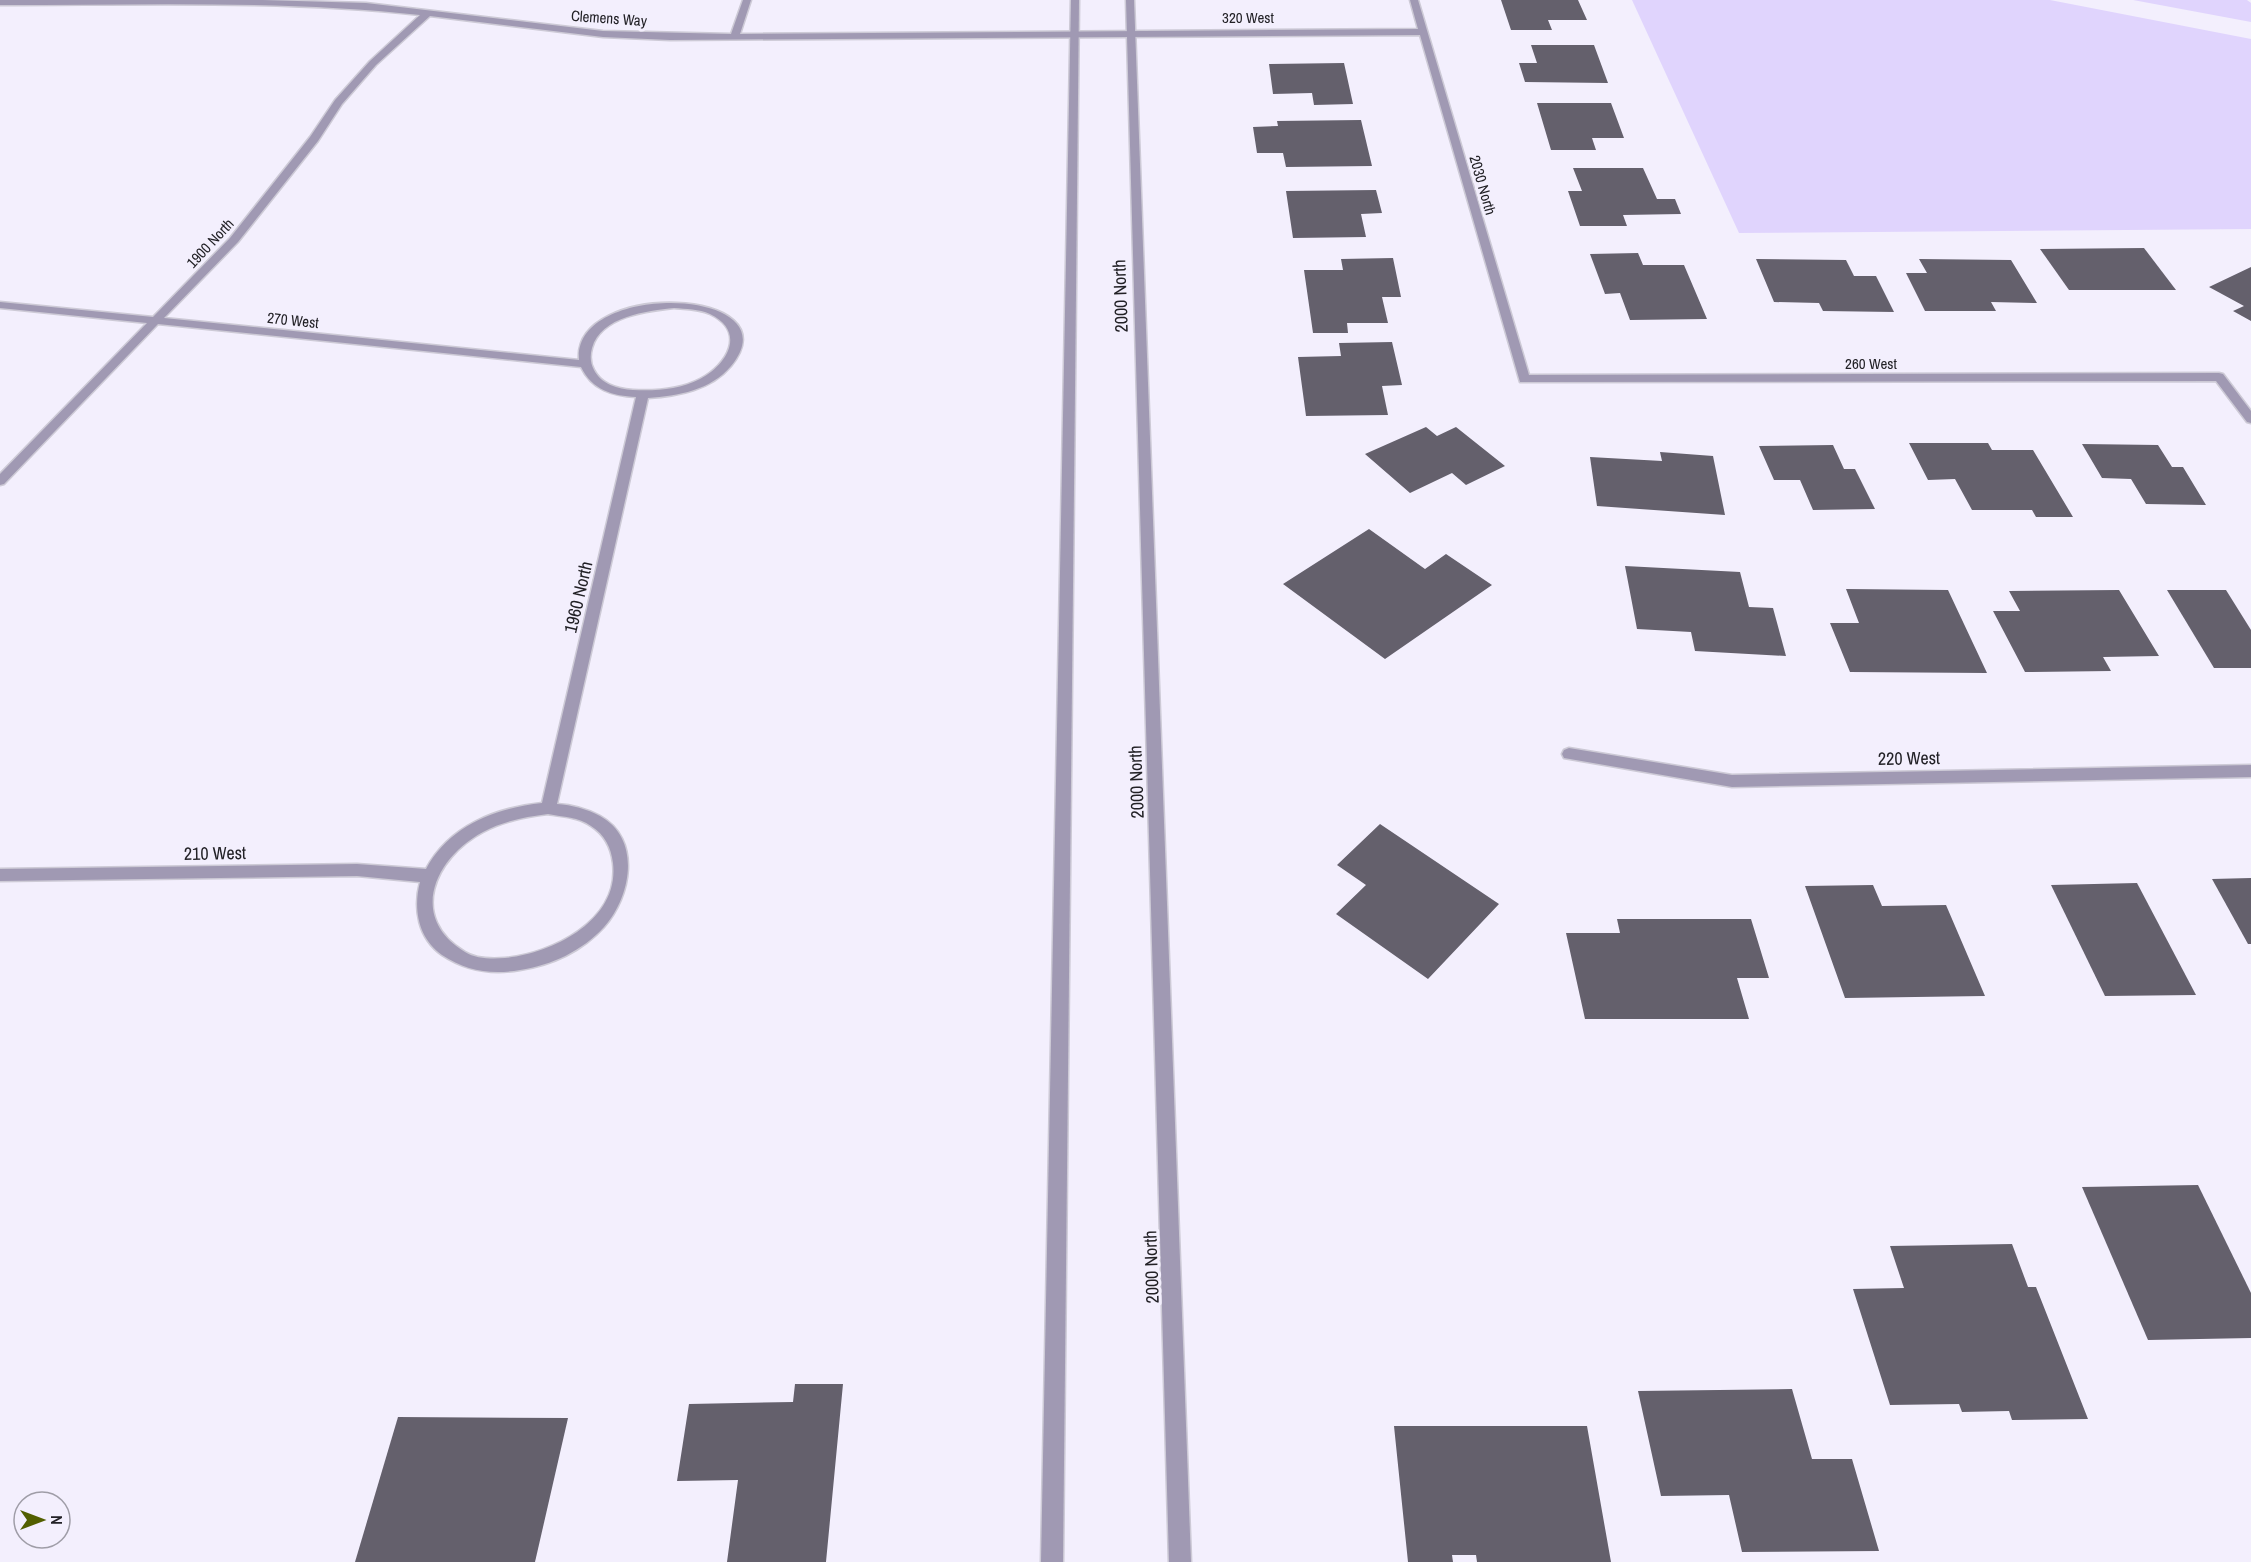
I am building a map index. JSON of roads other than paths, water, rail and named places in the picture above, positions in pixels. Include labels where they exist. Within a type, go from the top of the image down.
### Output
[{"type":"street","points":[[735,36],[747,0]]},
{"type":"street","points":[[1052,1562],[1075,0]]},
{"type":"street","name":"2000 North","points":[[1130,0],[1180,1562]]},
{"type":"street","name":"2030 North","points":[[1414,0],[1524,379]]},
{"type":"street","name":"Clemens Way","points":[[0,2],[197,1],[366,6],[603,34],[735,36],[1074,33]]},
{"type":"street","name":"1900 North","points":[[0,481],[234,240],[301,156],[338,102],[373,63],[427,14]]},
{"type":"street","name":"320 West","points":[[1074,33],[1423,32]]},
{"type":"street","points":[[674,304],[715,313],[729,322],[736,335],[736,349],[728,363],[713,376],[692,386],[668,393],[643,395],[621,392],[603,386],[590,376],[583,364],[584,350],[592,336],[607,323],[627,313],[650,307],[674,304]]},
{"type":"street","name":"270 West","points":[[0,305],[583,364]]},
{"type":"street","name":"260 West","points":[[1524,379],[2219,377],[2251,419]]},
{"type":"street","name":"1960 North","points":[[548,808],[643,395]]},
{"type":"street","name":"220 West","points":[[1569,754],[1732,781],[2251,771]]},
{"type":"street","points":[[548,808],[576,812],[599,823],[616,841],[622,863],[620,887],[607,912],[585,935],[557,953],[524,964],[492,966],[462,959],[440,946],[426,925],[423,901],[429,876],[445,854],[465,835],[492,820],[519,811],[548,808]]},
{"type":"street","name":"210 West","points":[[0,875],[357,870],[429,876]]}]
